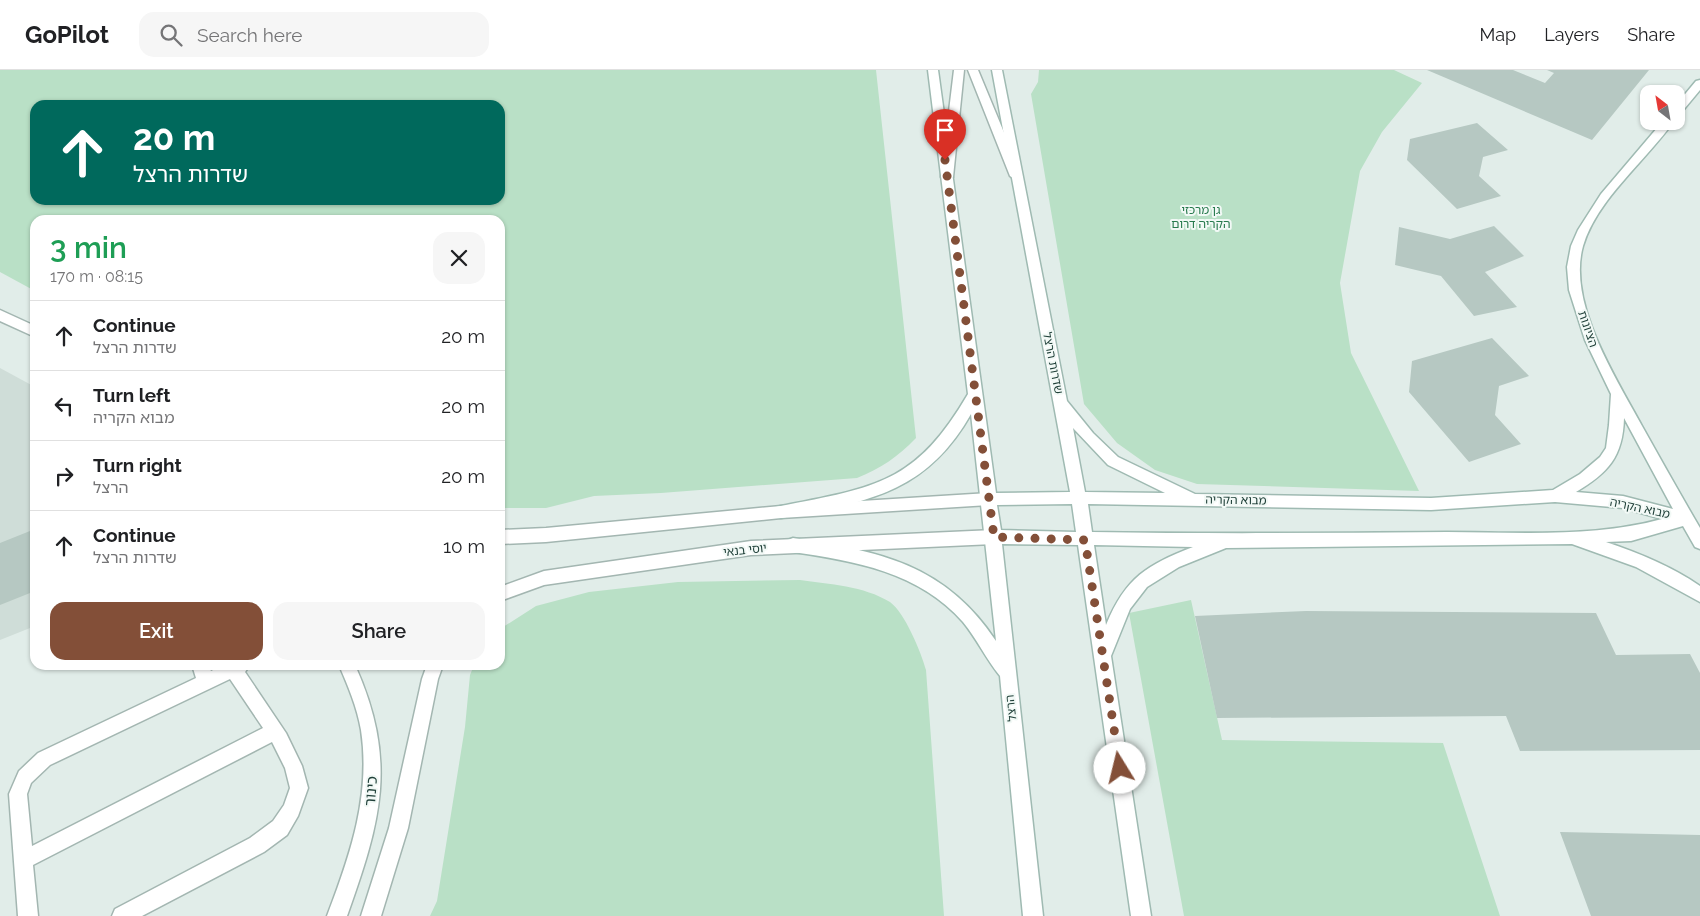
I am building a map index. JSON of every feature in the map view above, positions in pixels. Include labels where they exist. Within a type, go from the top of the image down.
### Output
[{"type":"street","points":[[505,537],[546,535],[781,512],[989,499],[933,70]]},
{"type":"street","points":[[948,178],[959,70]]},
{"type":"street","points":[[973,70],[980,94],[1018,180]]},
{"type":"street","name":"שדרות הרצל","points":[[997,70],[1079,498],[1103,656]]},
{"type":"street","points":[[1685,101],[1700,83]]},
{"type":"street","name":"הציונות","points":[[1661,130],[1596,210],[1576,247],[1573,276],[1583,320],[1600,363],[1700,542]]},
{"type":"street","points":[[0,315],[30,330]]},
{"type":"street","points":[[781,512],[873,494],[903,480],[928,461],[949,438],[976,392]]},
{"type":"street","points":[[1555,496],[1596,470],[1611,453],[1615,439],[1618,394]]},
{"type":"street","points":[[1060,403],[1088,438],[1113,461],[1194,500]]},
{"type":"street","name":"מבוא הקריה","points":[[989,499],[1079,498],[1431,504],[1555,496],[1623,502],[1686,519]]},
{"type":"street","name":"הרצל","points":[[989,499],[1033,916]]},
{"type":"street","name":"מבוא הקריה","points":[[994,537],[1231,541],[1569,538],[1632,534],[1686,519]]},
{"type":"street","name":"יוסי בנאי","points":[[505,592],[537,580],[567,574],[699,555],[793,546],[994,537]]},
{"type":"street","points":[[1569,538],[1643,563],[1672,577],[1700,595]]},
{"type":"street","points":[[1142,916],[1103,656],[1116,621],[1135,588],[1159,571],[1192,553],[1231,541]]},
{"type":"street","points":[[793,546],[838,552],[874,561],[910,574],[935,588],[954,602],[986,637],[1008,674]]},
{"type":"street","points":[[202,670],[206,684]]},
{"type":"street","points":[[28,916],[18,794],[25,777],[44,759],[232,670]]},
{"type":"street","points":[[122,916],[257,845],[280,828],[292,810],[299,788],[293,766],[240,670]]},
{"type":"street","name":"כינור","points":[[337,916],[363,843],[373,786],[372,738],[358,685],[350,670]]},
{"type":"street","points":[[371,916],[393,853],[408,795],[430,679],[434,670]]},
{"type":"street","points":[[23,860],[275,731]]},
{"type":"shaded area","points":[[0,368],[30,384],[30,628],[0,640]]},
{"type":"green space","points":[[0,70],[876,70],[916,438],[889,461],[857,478],[661,493],[594,496],[546,508],[505,508],[505,215],[30,215],[30,288],[0,272]]},
{"type":"green space","name":"גן מרכזי הקריה דרום","points":[[1039,70],[1394,70],[1422,83],[1382,132],[1360,171],[1340,283],[1351,353],[1419,491],[1197,484],[1155,470],[1117,443],[1084,404],[1031,94],[1038,82]]},
{"type":"green space","points":[[800,580],[834,584],[869,592],[896,607],[907,624],[926,670],[944,916],[430,916],[437,901],[465,727],[472,670],[505,670],[505,626],[536,606],[589,592],[678,582]]},
{"type":"green space","points":[[1191,600],[1222,740],[1443,743],[1500,916],[1184,916],[1129,613]]},
{"type":"building","points":[[1427,70],[1513,70],[1545,83],[1554,73],[1547,70],[1649,70],[1592,140]]},
{"type":"building","points":[[1477,123],[1508,150],[1483,157],[1479,176],[1501,196],[1457,209],[1407,160],[1410,139]]},
{"type":"building","points":[[1494,226],[1524,256],[1485,272],[1517,307],[1474,316],[1441,276],[1395,265],[1399,227],[1450,239]]},
{"type":"building","points":[[1492,338],[1529,376],[1499,386],[1495,415],[1521,444],[1469,462],[1409,392],[1412,361]]},
{"type":"building","points":[[30,531],[30,593],[0,605],[0,543]]},
{"type":"building","points":[[1306,611],[1596,613],[1616,655],[1690,654],[1700,673],[1700,750],[1520,751],[1506,716],[1217,718],[1195,616]]},
{"type":"building","points":[[1560,832],[1700,835],[1700,916],[1591,916]]},
{"type":"route","points":[[945,160],[994,537],[1085,540],[1120,768]]}]
